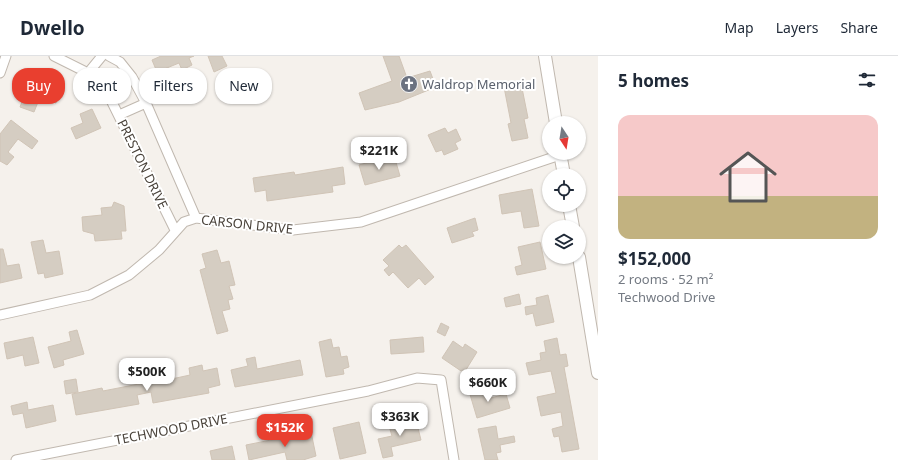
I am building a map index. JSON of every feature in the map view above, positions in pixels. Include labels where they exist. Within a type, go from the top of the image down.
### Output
[{"type":"street","points":[[0,73],[6,56]]},
{"type":"street","name":"PRESTON DRIVE","points":[[54,56],[78,68]]},
{"type":"street","points":[[92,68],[102,56]]},
{"type":"street","name":"PRESTON DRIVE","points":[[109,56],[120,62],[132,77],[139,90]]},
{"type":"street","points":[[546,56],[555,116]]},
{"type":"street","name":"PRESTON DRIVE","points":[[113,104],[175,230]]},
{"type":"street","points":[[119,115],[144,104]]},
{"type":"street","name":"PRESTON DRIVE","points":[[146,104],[196,218]]},
{"type":"street","name":"CARSON DRIVE","points":[[0,315],[90,295],[129,275],[159,250],[175,230],[184,222],[196,218],[293,230],[360,222],[542,160]]},
{"type":"street","points":[[580,264],[598,373]]},
{"type":"street","name":"TECHWOOD DRIVE","points":[[16,460],[368,391],[417,378],[441,380],[454,460]]},
{"type":"building","points":[[161,56],[194,56],[189,58],[192,65],[186,68],[181,68],[179,63],[167,68],[155,68],[152,60]]},
{"type":"building","points":[[208,56],[222,56],[227,66],[223,68],[215,68],[214,72]]},
{"type":"building","name":"Waldrop Memorial","points":[[383,56],[399,56],[407,78],[430,71],[436,87],[399,102],[365,110],[359,93],[392,81]]},
{"type":"building","points":[[521,83],[528,118],[524,119],[528,138],[512,141],[508,124],[511,123],[504,87]]},
{"type":"building","points":[[21,104],[37,104],[34,112],[20,107]]},
{"type":"building","points":[[92,109],[101,128],[76,139],[71,128],[83,123],[80,114]]},
{"type":"building","points":[[11,120],[38,141],[32,149],[18,139],[8,152],[14,157],[7,165],[0,161],[0,134]]},
{"type":"building","points":[[445,128],[448,133],[456,129],[461,140],[455,143],[458,149],[444,155],[442,150],[436,152],[428,135]]},
{"type":"building","points":[[387,157],[388,161],[395,159],[400,176],[365,185],[359,165]]},
{"type":"building","points":[[343,167],[345,184],[332,186],[333,192],[267,201],[266,190],[255,192],[253,178],[294,172],[295,175]]},
{"type":"building","points":[[532,189],[539,226],[524,228],[521,211],[502,214],[499,195]]},
{"type":"building","points":[[114,202],[124,206],[126,231],[121,231],[122,239],[95,241],[94,234],[83,231],[82,217],[102,215],[101,208],[112,207]]},
{"type":"building","points":[[475,218],[478,230],[472,232],[474,236],[452,243],[447,228]]},
{"type":"building","points":[[43,240],[46,253],[59,251],[63,274],[45,278],[44,273],[38,274],[31,242]]},
{"type":"building","points":[[540,242],[542,264],[545,264],[546,269],[517,275],[515,267],[522,265],[518,247]]},
{"type":"building","points":[[399,245],[402,248],[406,245],[434,277],[425,285],[419,278],[408,288],[393,272],[389,276],[384,270],[389,266],[383,260]]},
{"type":"building","points":[[0,249],[3,249],[7,266],[19,264],[22,278],[0,283]]},
{"type":"building","points":[[217,250],[221,263],[229,261],[235,285],[229,286],[233,299],[228,300],[230,309],[222,311],[228,331],[217,334],[200,270],[206,268],[202,254]]},
{"type":"building","points":[[519,294],[521,304],[506,307],[504,298]]},
{"type":"building","points":[[548,295],[554,322],[536,326],[533,313],[526,315],[525,307],[537,305],[536,298]]},
{"type":"building","points":[[441,323],[449,327],[445,336],[437,332]]},
{"type":"building","points":[[77,330],[84,354],[63,360],[64,365],[54,368],[48,347],[71,341],[69,332]]},
{"type":"building","points":[[33,337],[39,363],[25,366],[23,355],[7,359],[4,343]]},
{"type":"building","points":[[423,337],[424,352],[391,354],[390,340]]},
{"type":"building","points":[[557,338],[560,355],[566,354],[568,366],[564,367],[579,449],[562,452],[559,436],[554,437],[552,429],[563,426],[561,412],[541,416],[537,397],[556,393],[551,371],[529,375],[526,363],[541,360],[540,353],[546,352],[544,341]]},
{"type":"building","points":[[331,339],[333,348],[339,347],[341,357],[347,356],[349,367],[343,369],[344,374],[326,377],[319,342]]},
{"type":"building","points":[[453,341],[463,348],[465,344],[477,352],[464,373],[442,358]]},
{"type":"building","points":[[255,357],[257,369],[300,360],[303,375],[235,387],[231,370],[248,366],[246,359]]},
{"type":"building","points":[[202,365],[203,371],[217,368],[220,385],[208,388],[209,393],[153,403],[151,392],[137,395],[139,404],[76,415],[72,394],[102,388],[103,391],[144,383],[144,385],[190,375],[189,368]]},
{"type":"building","points":[[76,379],[78,392],[66,394],[64,381]]},
{"type":"building","points":[[483,386],[487,399],[506,394],[510,408],[477,418],[469,391]]},
{"type":"building","points":[[27,402],[28,410],[53,405],[56,421],[26,428],[23,413],[13,415],[11,406]]},
{"type":"building","points":[[416,420],[421,440],[391,447],[393,456],[383,458],[378,439],[392,436],[389,426]]},
{"type":"building","points":[[359,422],[366,453],[340,459],[333,428]]},
{"type":"building","points":[[496,426],[498,439],[514,436],[515,442],[500,445],[501,452],[496,453],[498,460],[485,460],[478,429]]},
{"type":"building","points":[[311,432],[316,456],[303,460],[287,460],[285,452],[249,460],[246,445]]},
{"type":"building","points":[[232,446],[235,460],[212,460],[210,451]]},
{"type":"place","name":"Waldrop Memorial","points":[[409,84]]}]
